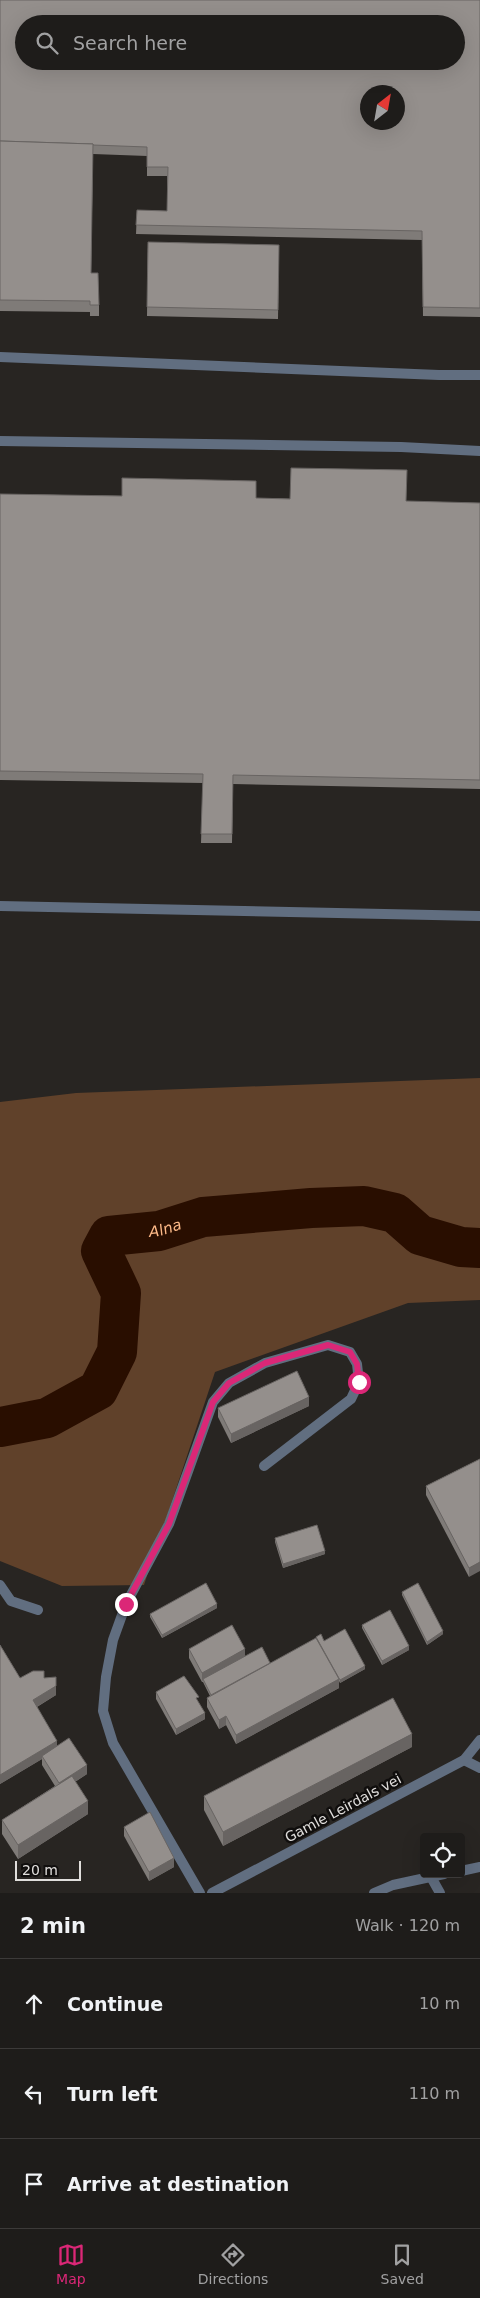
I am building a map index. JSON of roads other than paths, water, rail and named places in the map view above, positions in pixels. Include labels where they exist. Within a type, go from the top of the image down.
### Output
[{"type":"street","points":[[0,357],[480,375]]},
{"type":"street","points":[[0,441],[402,447],[480,451]]},
{"type":"street","points":[[0,906],[480,916]]},
{"type":"street","points":[[200,1893],[113,1743],[103,1711],[106,1677],[113,1640],[126,1604],[169,1524],[213,1402],[229,1383],[265,1363],[328,1345],[350,1352],[357,1364],[359,1382],[351,1400],[264,1466]]},
{"type":"street","points":[[0,1585],[11,1601],[38,1610]]},
{"type":"street","name":"Gamle Leirdals vei","points":[[212,1893],[464,1760],[480,1740]]},
{"type":"street","points":[[464,1760],[480,1768]]},
{"type":"street","points":[[465,1870],[480,1867]]},
{"type":"street","points":[[374,1893],[393,1885],[426,1878]]},
{"type":"street","points":[[432,1878],[440,1893]]},
{"type":"waterway","name":"Alna","points":[[0,1427],[47,1418],[98,1390],[117,1352],[121,1293],[101,1251],[109,1236],[159,1231],[203,1217],[311,1208],[364,1206],[395,1213],[420,1235],[461,1247],[480,1248]]}]
